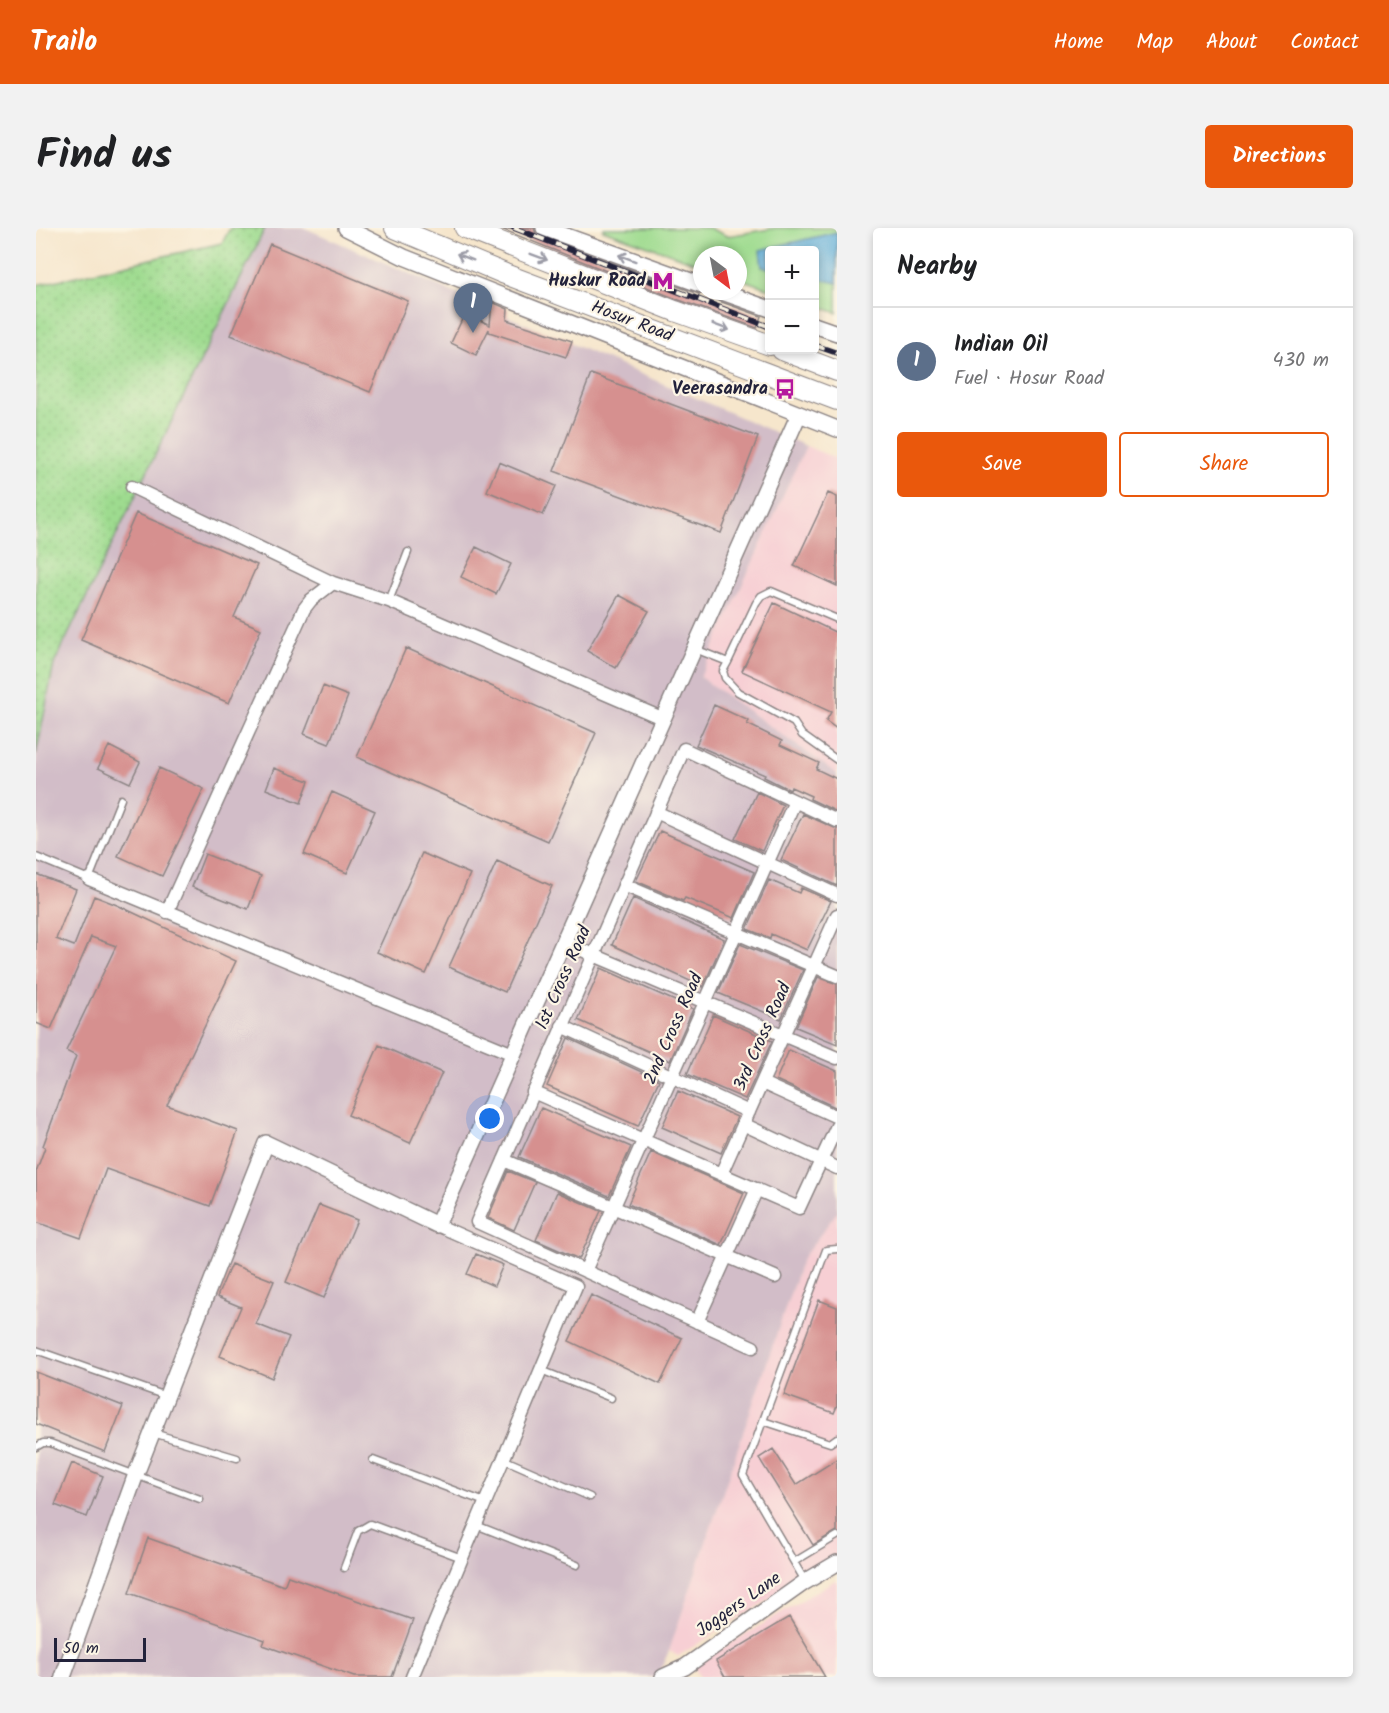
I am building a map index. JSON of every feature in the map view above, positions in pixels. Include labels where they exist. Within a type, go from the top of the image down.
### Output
[{"type":"highway","name":"Hosur Road","points":[[395,228],[506,274],[837,400]]},
{"type":"highway","name":"Hosur Road","points":[[465,228],[675,311],[765,343]]},
{"type":"highway","points":[[793,354],[828,367],[808,388]]},
{"type":"street","points":[[346,228],[414,261],[837,429]]},
{"type":"street","points":[[544,228],[565,232],[693,282]]},
{"type":"street","points":[[744,300],[765,307]]},
{"type":"street","points":[[819,327],[837,333]]},
{"type":"street","points":[[437,1226],[799,414]]},
{"type":"street","points":[[132,487],[333,583],[390,601],[664,719]]},
{"type":"street","points":[[167,912],[304,609],[311,600],[333,583]]},
{"type":"street","name":"1st Cross Road","points":[[585,1271],[477,1222],[684,749],[795,801]]},
{"type":"street","points":[[795,801],[837,821]]},
{"type":"street","name":"2nd Cross Road","points":[[585,1271],[795,801]]},
{"type":"street","points":[[656,812],[837,896]]},
{"type":"street","points":[[89,879],[513,1054]]},
{"type":"street","points":[[624,885],[837,976]]},
{"type":"street","name":"3rd Cross Road","points":[[721,1174],[837,915]]},
{"type":"street","points":[[562,942],[837,1058]]},
{"type":"street","points":[[562,1026],[749,1112]]},
{"type":"street","points":[[762,1083],[837,1118]]},
{"type":"street","points":[[533,1092],[799,1208],[837,1126]]},
{"type":"street","points":[[743,1124],[837,1168]]},
{"type":"street","points":[[63,1677],[136,1474],[266,1143],[437,1226],[576,1286],[412,1677]]},
{"type":"street","points":[[504,1160],[775,1277]]},
{"type":"street","points":[[697,1322],[757,1189]]},
{"type":"street","points":[[585,1271],[753,1347]]},
{"type":"street","name":"Joggers Lane","points":[[663,1677],[688,1672],[805,1582],[837,1563]]},
{"type":"lane","points":[[390,601],[408,552]]},
{"type":"lane","points":[[837,619],[771,591],[761,596],[756,603],[723,672],[725,678],[738,692],[794,723],[802,735],[837,760]]},
{"type":"lane","points":[[695,649],[728,662]]},
{"type":"lane","points":[[36,857],[89,879],[121,799]]},
{"type":"lane","points":[[805,1582],[744,1475],[826,1250],[837,1249]]},
{"type":"lane","points":[[36,1350],[167,1396]]},
{"type":"lane","points":[[540,1370],[611,1398]]},
{"type":"lane","points":[[763,1421],[830,1443],[837,1438]]},
{"type":"lane","points":[[153,1432],[237,1458]]},
{"type":"lane","points":[[36,1447],[50,1443],[200,1499]]},
{"type":"lane","points":[[503,1459],[590,1497]]},
{"type":"lane","points":[[373,1460],[485,1502]]},
{"type":"lane","points":[[344,1568],[358,1531],[370,1524],[462,1558]]},
{"type":"lane","points":[[476,1525],[577,1565]]},
{"type":"lane","points":[[794,1562],[837,1536]]},
{"type":"shaded area","points":[[265,228],[305,228],[806,446],[700,677],[837,774],[837,1212],[802,1259],[669,1651],[657,1677],[36,1677],[36,755],[54,664]]},
{"type":"shaded area","points":[[806,446],[837,459],[837,774],[700,677]]},
{"type":"shaded area","points":[[837,1212],[837,1558],[678,1656],[669,1651],[802,1259]]},
{"type":"shaded area","points":[[837,1579],[837,1677],[700,1677],[693,1666]]},
{"type":"green space","points":[[230,228],[265,228],[54,664],[36,755],[36,285],[222,243]]},
{"type":"green space","points":[[604,228],[709,228],[727,236],[776,228],[837,228],[837,313],[819,306],[819,246],[765,246],[765,288],[747,281],[747,246],[693,246],[693,262],[603,230]]},
{"type":"water","points":[[837,232],[837,283],[819,279],[819,246],[777,246]]},
{"type":"water","points":[[765,249],[765,268],[762,267],[760,250]]},
{"type":"building","points":[[499,228],[516,230],[517,228],[534,228],[536,234],[541,237],[693,292],[693,300],[716,300],[761,316],[757,328],[679,300]]},
{"type":"building","points":[[270,244],[408,301],[370,392],[231,335]]},
{"type":"building","points":[[492,302],[508,309],[507,320],[572,341],[566,357],[489,332],[489,329],[476,355],[451,343],[465,313],[490,325]]},
{"type":"building","points":[[591,374],[758,437],[721,533],[554,471]]},
{"type":"building","points":[[499,462],[556,486],[543,515],[487,491]]},
{"type":"building","points":[[828,493],[837,497],[837,586],[794,566]]},
{"type":"building","points":[[136,513],[257,565],[234,617],[261,629],[229,703],[81,640]]},
{"type":"building","points":[[476,547],[511,564],[496,594],[461,577]]},
{"type":"building","points":[[619,595],[649,611],[616,668],[587,651]]},
{"type":"building","points":[[774,603],[837,633],[837,729],[826,721],[831,712],[742,671]]},
{"type":"building","points":[[406,648],[596,733],[548,841],[357,757]]},
{"type":"building","points":[[323,686],[348,696],[329,744],[304,734]]},
{"type":"building","points":[[714,705],[749,721],[747,724],[782,741],[780,745],[819,763],[816,769],[837,779],[837,812],[810,799],[811,796],[791,787],[790,790],[764,777],[765,775],[696,745]]},
{"type":"building","points":[[109,746],[140,762],[130,783],[98,768]]},
{"type":"building","points":[[159,768],[204,789],[162,876],[118,856]]},
{"type":"building","points":[[274,768],[309,781],[301,803],[266,789]]},
{"type":"building","points":[[332,792],[375,811],[347,873],[304,854]]},
{"type":"building","points":[[757,792],[783,805],[762,851],[735,839]]},
{"type":"building","points":[[803,814],[837,829],[837,886],[781,860]]},
{"type":"building","points":[[660,831],[754,872],[734,918],[685,898],[683,901],[636,881]]},
{"type":"building","points":[[422,853],[470,874],[426,974],[377,952]]},
{"type":"building","points":[[205,854],[261,876],[248,909],[192,887]]},
{"type":"building","points":[[497,861],[552,886],[505,992],[449,967]]},
{"type":"building","points":[[36,874],[76,889],[56,939],[74,946],[94,896],[236,961],[167,1105],[238,1131],[210,1206],[106,1169],[81,1238],[36,1222],[36,1172],[45,1147],[43,1146],[76,1056],[66,1051],[116,946],[91,937],[51,1029],[36,1023]]},
{"type":"building","points":[[769,880],[799,893],[801,888],[831,901],[807,950],[771,934],[770,938],[747,929]]},
{"type":"building","points":[[633,898],[724,939],[703,987],[612,945]]},
{"type":"building","points":[[740,944],[803,970],[781,1019],[718,993]]},
{"type":"building","points":[[601,968],[693,1009],[670,1061],[578,1020]]},
{"type":"building","points":[[818,977],[837,984],[837,1044],[796,1027]]},
{"type":"building","points":[[713,1015],[772,1041],[745,1099],[687,1074]]},
{"type":"building","points":[[568,1038],[659,1080],[638,1126],[547,1086]]},
{"type":"building","points":[[379,1045],[442,1073],[410,1143],[348,1115]]},
{"type":"building","points":[[789,1050],[837,1071],[837,1108],[776,1080]]},
{"type":"building","points":[[678,1091],[737,1117],[721,1153],[662,1127]]},
{"type":"building","points":[[541,1108],[631,1147],[609,1196],[519,1157]]},
{"type":"building","points":[[651,1152],[744,1193],[721,1245],[628,1204]]},
{"type":"building","points":[[508,1171],[535,1182],[514,1230],[488,1218]]},
{"type":"building","points":[[557,1192],[601,1211],[579,1259],[536,1240]]},
{"type":"building","points":[[319,1205],[357,1220],[324,1298],[286,1282]]},
{"type":"building","points":[[476,1254],[503,1265],[494,1286],[467,1274]]},
{"type":"building","points":[[231,1264],[274,1281],[256,1324],[289,1337],[272,1378],[220,1356],[241,1307],[217,1297]]},
{"type":"building","points":[[591,1295],[682,1338],[660,1384],[569,1341]]},
{"type":"building","points":[[819,1300],[837,1307],[837,1406],[834,1413],[784,1395]]},
{"type":"building","points":[[36,1372],[123,1406],[105,1452],[36,1424]]},
{"type":"building","points":[[773,1449],[796,1485],[837,1459],[837,1531],[813,1545],[759,1458]]},
{"type":"building","points":[[72,1463],[103,1476],[87,1517],[55,1505]]},
{"type":"building","points":[[148,1538],[284,1586],[288,1576],[413,1620],[392,1677],[354,1677],[263,1645],[265,1640],[129,1593]]},
{"type":"building","points":[[789,1617],[825,1677],[725,1677],[716,1661]]},
{"type":"railway","points":[[514,228],[765,325]]},
{"type":"railway","points":[[819,347],[837,353]]},
{"type":"place","name":"Huskur Road","points":[[663,281]]},
{"type":"place","name":"Indian Oil","points":[[473,333]]},
{"type":"place","name":"Veerasandra","points":[[785,389]]}]
